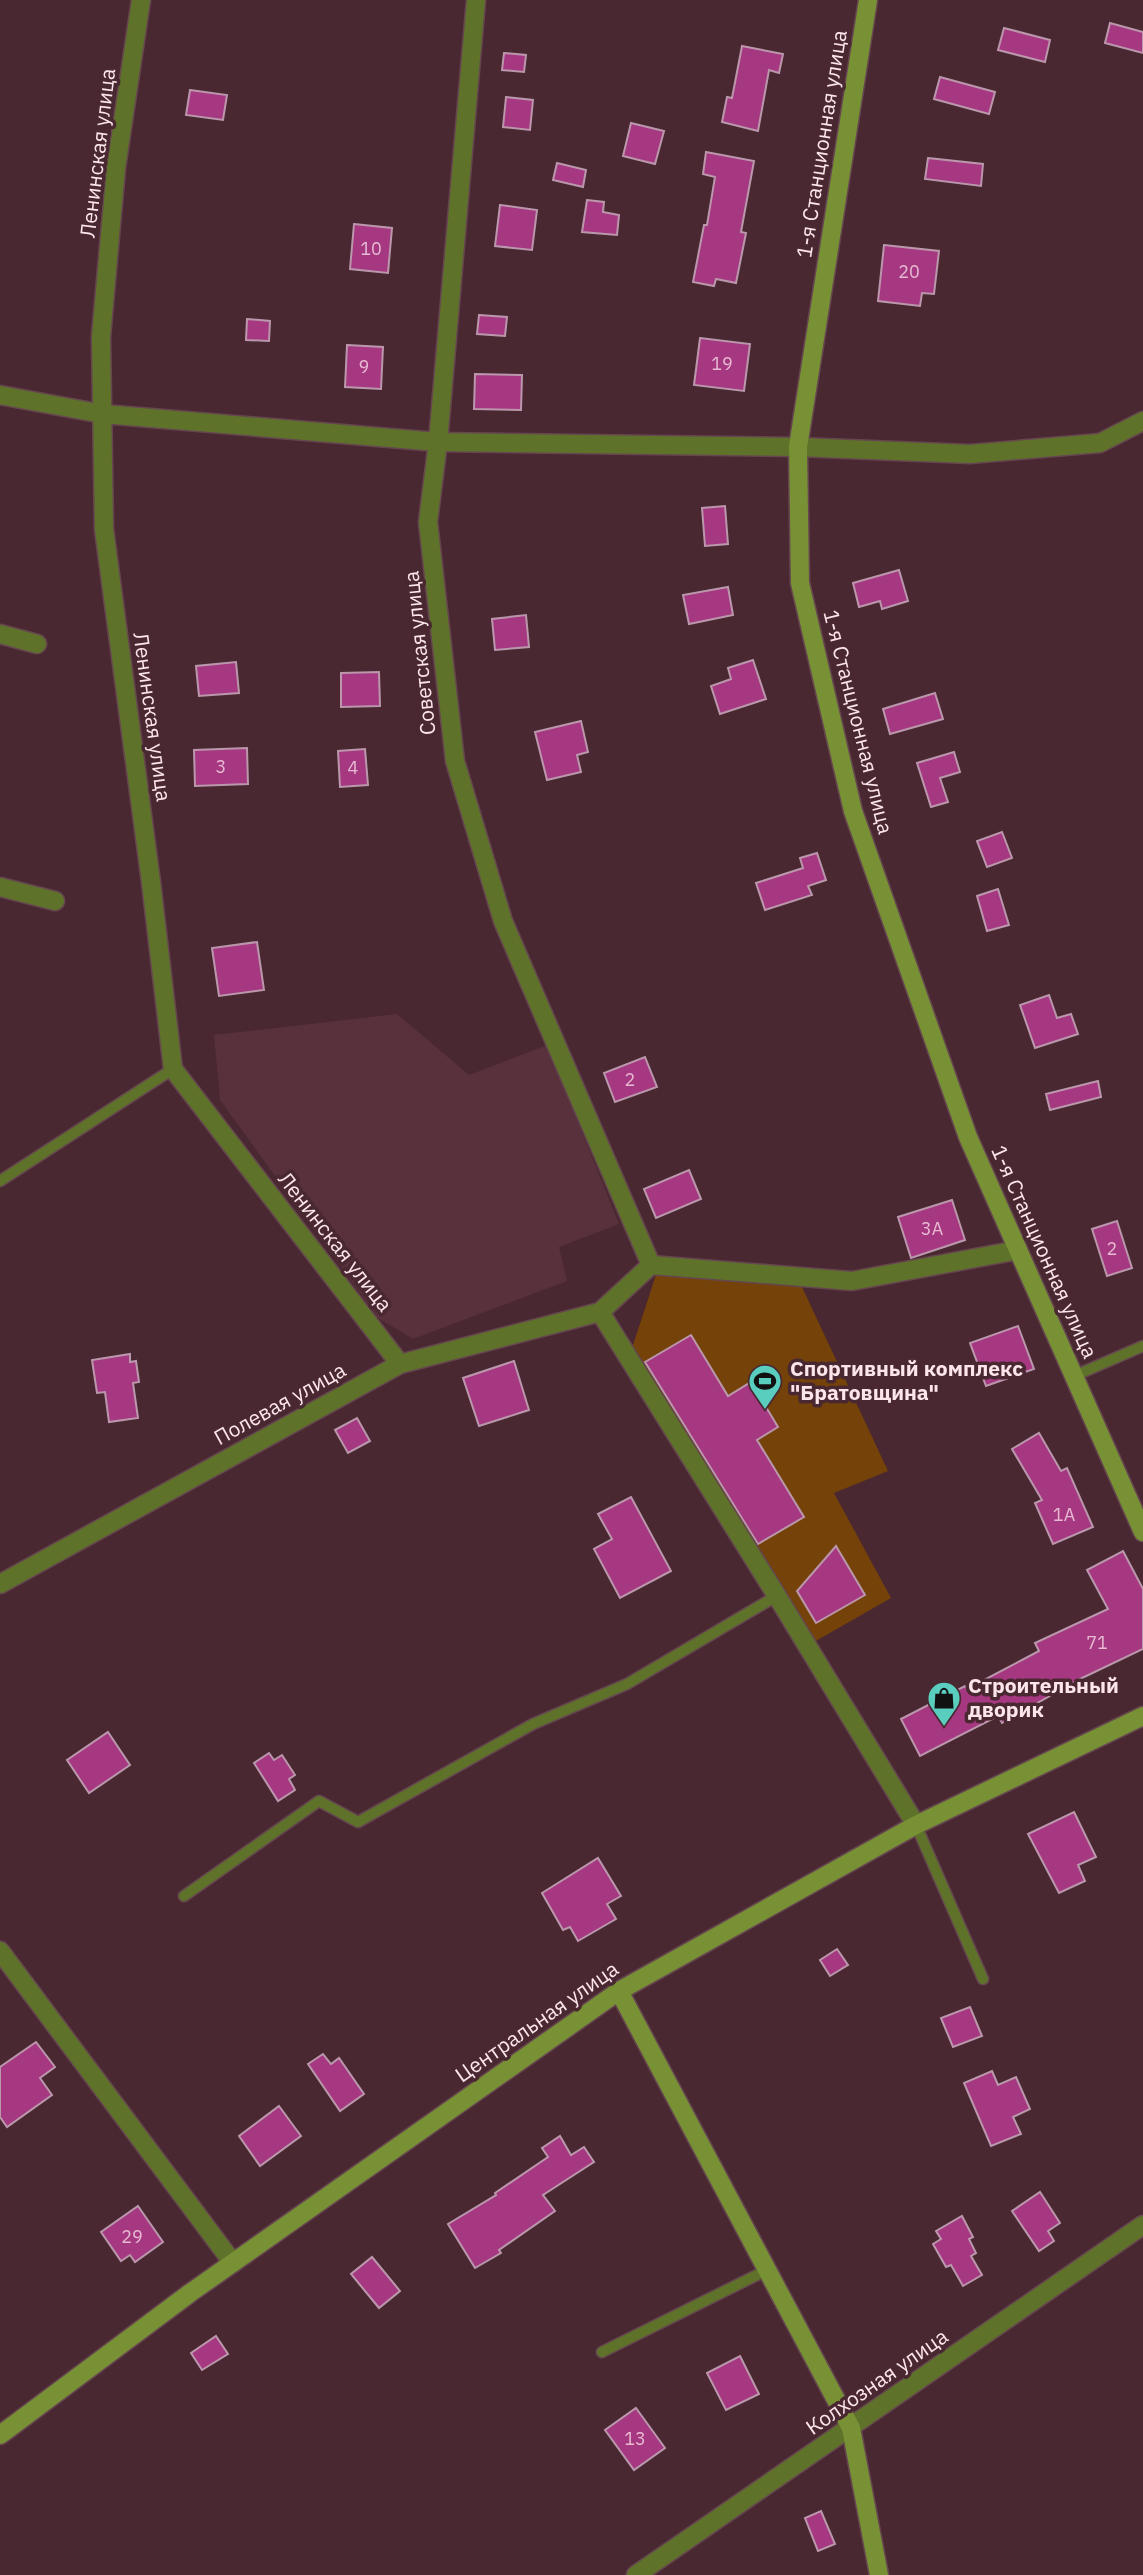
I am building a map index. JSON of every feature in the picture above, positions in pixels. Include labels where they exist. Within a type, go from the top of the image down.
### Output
[{"type":"main road","name":"1-я Станционная улица","points":[[868,0],[798,447],[800,583],[853,811],[968,1137],[1143,1532]]},
{"type":"main road","name":"Центральная улица","points":[[0,2435],[233,2263],[619,1990],[916,1825],[1143,1716]]},
{"type":"main road","points":[[619,1990],[850,2428],[879,2575]]},
{"type":"street","name":"Ленинская улица","points":[[141,0],[114,181],[101,337],[104,529],[173,1069],[400,1364]]},
{"type":"street","name":"Советская улица","points":[[476,0],[438,442],[428,522],[454,761],[503,921],[651,1265]]},
{"type":"street","points":[[0,395],[103,414],[438,442],[798,447],[970,454],[1100,443],[1143,421]]},
{"type":"street","points":[[0,634],[37,644]]},
{"type":"street","points":[[0,887],[55,901]]},
{"type":"street","points":[[916,1825],[780,1594],[600,1312],[651,1265],[852,1281],[1018,1250]]},
{"type":"street","name":"Полевая улица","points":[[0,1584],[400,1364],[600,1312]]},
{"type":"street","points":[[0,1951],[233,2263]]},
{"type":"street","name":"Колхозная улица","points":[[636,2575],[1143,2225]]},
{"type":"lane","points":[[0,1181],[173,1069]]},
{"type":"lane","points":[[1073,1376],[1143,1346]]},
{"type":"lane","points":[[184,1896],[320,1801],[358,1822],[533,1724],[627,1684],[780,1594]]},
{"type":"lane","points":[[916,1825],[983,1979]]},
{"type":"lane","points":[[602,2352],[767,2270]]},
{"type":"shaded area","points":[[397,1014],[469,1075],[547,1045],[619,1224],[559,1247],[567,1281],[413,1339],[378,1318],[220,1100],[214,1035]]},
{"type":"shaded area","name":"Спортивный комплекс \"Братовщина\"","points":[[656,1275],[802,1287],[888,1471],[834,1493],[891,1598],[814,1642],[631,1351]]},
{"type":"building","points":[[1110,23],[1143,32],[1143,53],[1105,43]]},
{"type":"building","points":[[1004,28],[1050,40],[1045,62],[998,50]]},
{"type":"building","points":[[742,46],[783,54],[779,73],[769,70],[758,131],[722,122],[727,97],[732,98]]},
{"type":"building","points":[[504,53],[526,55],[524,72],[502,70]]},
{"type":"building","points":[[940,77],[995,92],[989,114],[934,99]]},
{"type":"building","points":[[190,90],[227,95],[223,120],[186,115]]},
{"type":"building","points":[[506,97],[533,100],[530,130],[503,127]]},
{"type":"building","points":[[631,123],[664,131],[655,164],[623,156]]},
{"type":"building","points":[[706,152],[754,161],[741,232],[746,233],[736,283],[716,279],[714,286],[693,282],[715,177],[703,174]]},
{"type":"building","points":[[928,158],[983,164],[981,186],[925,179]]},
{"type":"building","points":[[557,163],[586,170],[583,187],[553,180]]},
{"type":"building","points":[[587,200],[604,202],[603,212],[619,215],[617,235],[582,232]]},
{"type":"building","points":[[500,205],[537,210],[532,250],[495,246]]},
{"type":"building","points":[[354,224],[392,228],[388,273],[350,269]]},
{"type":"building","points":[[884,245],[939,251],[934,294],[922,293],[920,306],[878,301]]},
{"type":"building","points":[[479,315],[507,317],[505,336],[477,334]]},
{"type":"building","points":[[247,319],[270,321],[269,341],[246,340]]},
{"type":"building","points":[[700,338],[750,344],[744,391],[694,385]]},
{"type":"building","points":[[347,345],[383,347],[381,389],[345,387]]},
{"type":"building","points":[[475,374],[522,375],[521,410],[474,409]]},
{"type":"building","points":[[725,506],[728,544],[705,546],[702,508]]},
{"type":"building","points":[[899,570],[908,601],[882,609],[880,601],[859,607],[853,583]]},
{"type":"building","points":[[728,587],[733,615],[689,624],[683,595]]},
{"type":"building","points":[[526,615],[529,647],[495,650],[492,619]]},
{"type":"building","points":[[753,660],[766,699],[720,714],[711,686],[731,679],[728,668]]},
{"type":"building","points":[[236,662],[239,693],[199,696],[196,666]]},
{"type":"building","points":[[379,672],[380,706],[341,707],[341,673]]},
{"type":"building","points":[[935,693],[943,719],[890,734],[883,709]]},
{"type":"building","points":[[581,721],[588,752],[577,755],[581,772],[547,780],[535,732]]},
{"type":"building","points":[[247,748],[248,784],[195,786],[194,750]]},
{"type":"building","points":[[365,749],[368,785],[340,787],[338,751]]},
{"type":"building","points":[[954,752],[960,772],[940,778],[948,802],[931,807],[917,763]]},
{"type":"building","points":[[1002,832],[1012,858],[987,867],[977,841]]},
{"type":"building","points":[[817,853],[826,880],[808,886],[812,895],[765,910],[756,883],[803,868],[800,858]]},
{"type":"building","points":[[998,889],[1009,925],[987,931],[977,896]]},
{"type":"building","points":[[257,942],[264,990],[219,996],[212,948]]},
{"type":"building","points":[[1049,995],[1057,1018],[1071,1014],[1078,1034],[1035,1048],[1020,1005]]},
{"type":"building","points":[[645,1057],[657,1087],[615,1102],[604,1073]]},
{"type":"building","points":[[1098,1081],[1101,1097],[1050,1110],[1046,1094]]},
{"type":"building","points":[[689,1170],[701,1199],[656,1218],[644,1189]]},
{"type":"building","points":[[952,1200],[965,1240],[911,1258],[898,1217]]},
{"type":"building","points":[[1117,1221],[1132,1268],[1107,1276],[1092,1229]]},
{"type":"building","points":[[1018,1326],[1034,1369],[986,1386],[970,1343]]},
{"type":"building","points":[[691,1335],[728,1396],[751,1382],[778,1427],[757,1440],[804,1517],[758,1544],[645,1362]]},
{"type":"building","points":[[130,1354],[130,1362],[136,1361],[139,1382],[133,1383],[138,1418],[109,1422],[105,1392],[97,1393],[92,1360]]},
{"type":"building","points":[[514,1361],[529,1410],[479,1426],[463,1378]]},
{"type":"building","points":[[357,1418],[370,1441],[348,1453],[335,1430]]},
{"type":"building","points":[[1039,1433],[1061,1471],[1067,1468],[1093,1527],[1053,1544],[1035,1503],[1042,1500],[1012,1449]]},
{"type":"building","points":[[631,1497],[671,1571],[620,1598],[594,1549],[612,1539],[598,1514]]},
{"type":"building","points":[[836,1546],[865,1595],[816,1623],[797,1591]]},
{"type":"building","points":[[1123,1551],[1143,1589],[1143,1649],[1080,1679],[1002,1723],[998,1716],[920,1756],[901,1719],[965,1686],[967,1689],[1039,1651],[1035,1643],[1108,1609],[1087,1570]]},
{"type":"building","points":[[108,1732],[130,1765],[89,1793],[67,1760]]},
{"type":"building","points":[[269,1753],[274,1760],[282,1755],[295,1775],[289,1779],[295,1790],[278,1801],[254,1763]]},
{"type":"building","points":[[1074,1812],[1096,1857],[1078,1865],[1085,1881],[1059,1893],[1028,1834]]},
{"type":"building","points":[[598,1858],[621,1896],[607,1904],[616,1919],[578,1941],[570,1927],[563,1930],[542,1893]]},
{"type":"building","points":[[837,1949],[848,1965],[830,1976],[820,1960]]},
{"type":"building","points":[[970,2007],[982,2036],[953,2047],[941,2018]]},
{"type":"building","points":[[36,2042],[55,2067],[40,2078],[52,2095],[7,2127],[0,2117],[0,2067]]},
{"type":"building","points":[[323,2054],[331,2064],[339,2058],[364,2094],[340,2111],[308,2064]]},
{"type":"building","points":[[992,2071],[998,2085],[1016,2077],[1030,2109],[1013,2117],[1021,2134],[991,2146],[964,2083]]},
{"type":"building","points":[[279,2106],[301,2136],[260,2166],[239,2136]]},
{"type":"building","points":[[560,2136],[571,2155],[584,2147],[594,2162],[543,2195],[555,2211],[499,2250],[501,2253],[475,2268],[448,2224],[496,2195],[495,2193],[548,2157],[542,2148]]},
{"type":"building","points":[[1040,2192],[1060,2223],[1048,2231],[1054,2241],[1039,2251],[1012,2211]]},
{"type":"building","points":[[138,2206],[163,2242],[135,2262],[130,2255],[121,2261],[101,2232]]},
{"type":"building","points":[[962,2216],[973,2237],[969,2239],[976,2253],[971,2256],[982,2275],[963,2286],[951,2265],[946,2267],[933,2244],[941,2239],[936,2231]]},
{"type":"building","points":[[372,2257],[400,2291],[379,2308],[351,2274]]},
{"type":"building","points":[[216,2336],[228,2354],[202,2370],[191,2353]]},
{"type":"building","points":[[740,2356],[759,2394],[726,2410],[707,2373]]},
{"type":"building","points":[[636,2408],[665,2448],[634,2470],[605,2430]]},
{"type":"building","points":[[821,2511],[835,2544],[818,2551],[805,2518]]},
{"type":"place","name":"Спортивный комплекс \"Братовщина\"","points":[[765,1411]]},
{"type":"place","name":"Строительный дворик","points":[[944,1728]]}]
